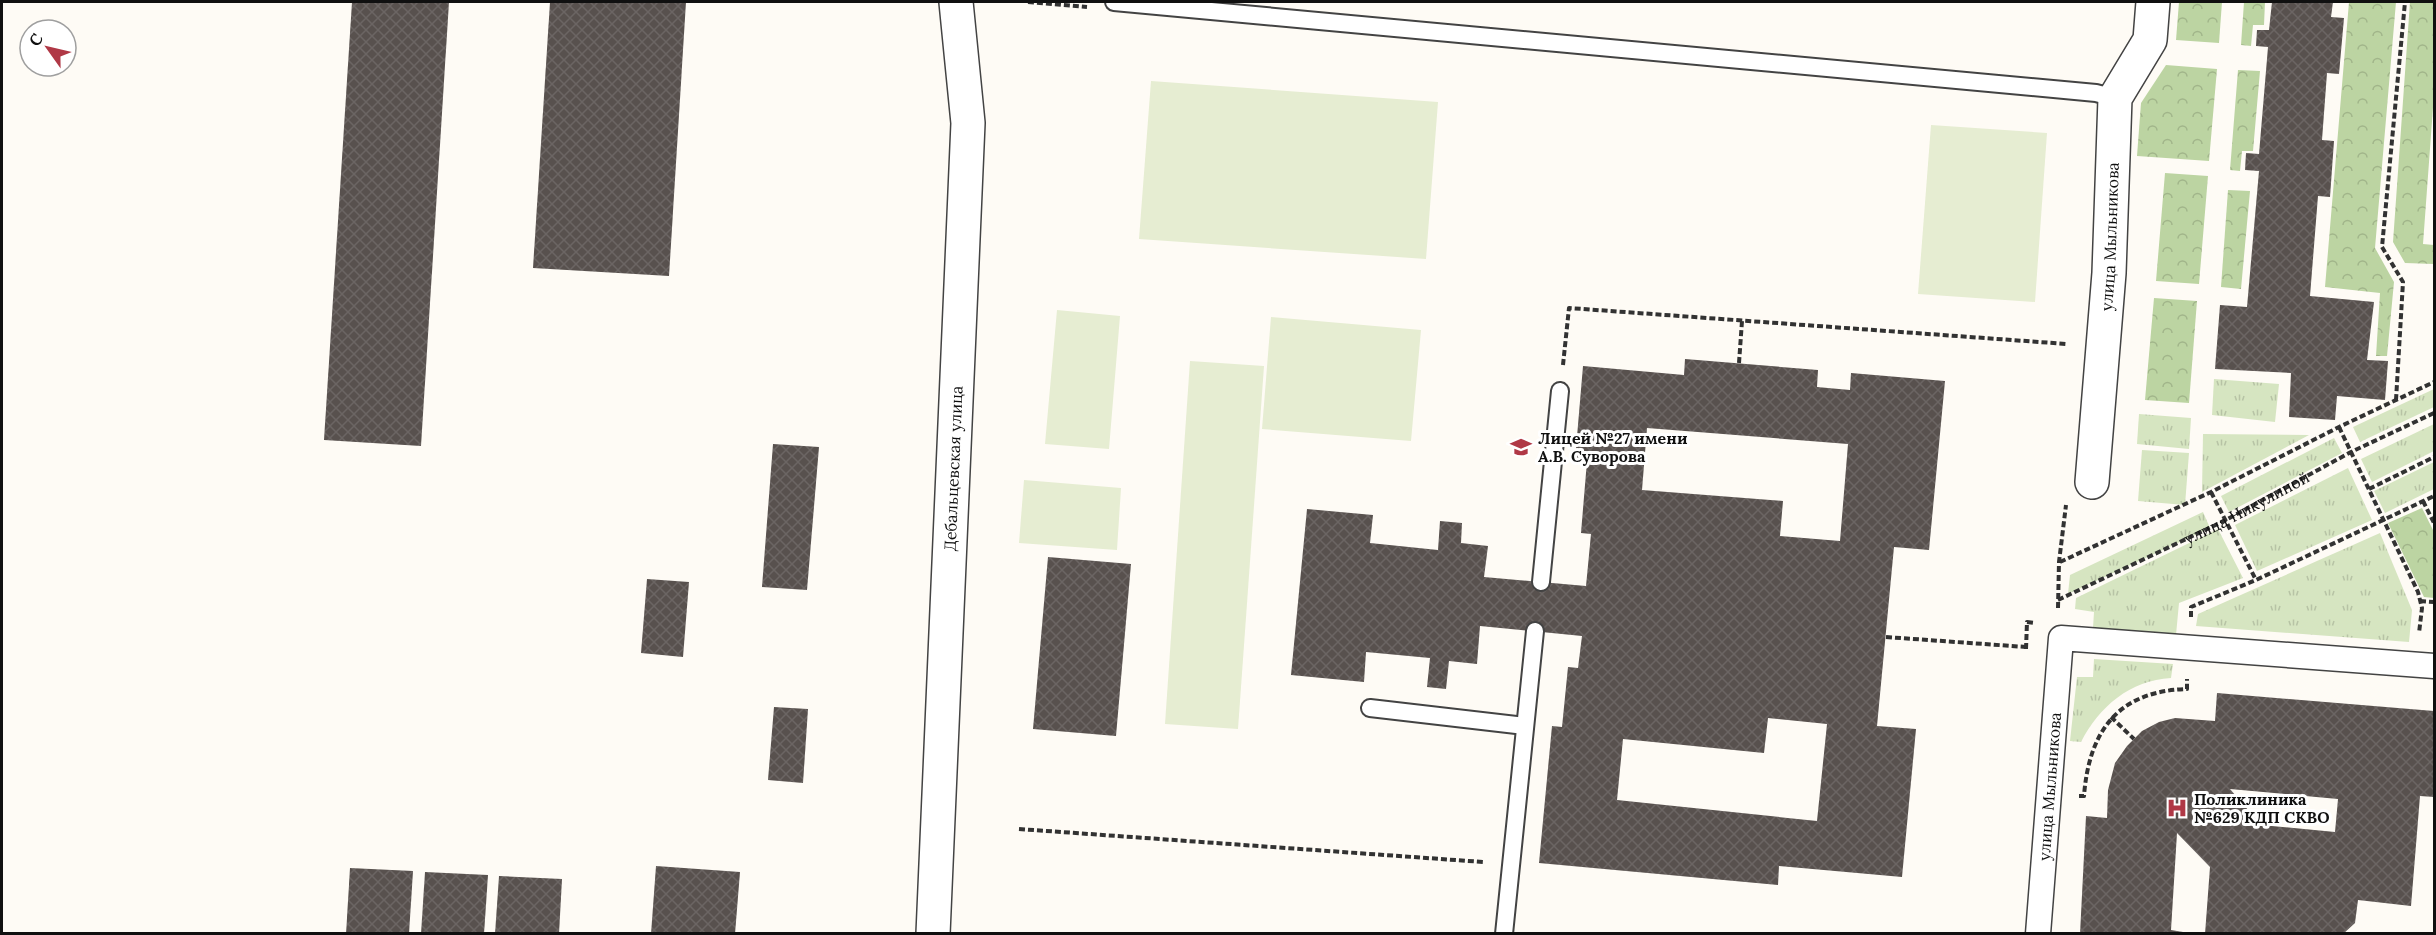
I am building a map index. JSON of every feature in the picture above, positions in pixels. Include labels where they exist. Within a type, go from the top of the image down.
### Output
[{"type":"street","name":"Дебальцевская улица","points":[[933,933],[968,123],[956,2]]},
{"type":"street","name":"улица Мыльникова","points":[[2092,482],[2109,273],[2115,98],[2150,40],[2153,2]]},
{"type":"street","name":"улица Мыльникова","points":[[2038,933],[2061,638]]},
{"type":"street","points":[[2061,638],[2425,665]]},
{"type":"lane","points":[[1114,2],[2085,92],[2115,98]]},
{"type":"lane","points":[[1541,582],[1560,391]]},
{"type":"lane","points":[[1504,933],[1535,631]]},
{"type":"lane","points":[[1370,708],[1525,726]]},
{"type":"path","points":[[2396,400],[2403,282],[2382,247],[2405,2]]},
{"type":"path","points":[[1560,391],[1569,308],[2070,344]]},
{"type":"path","points":[[1739,363],[1742,321]]},
{"type":"path","name":"улица Никулиной","points":[[2059,562],[2211,492],[2434,382]]},
{"type":"path","name":"улица Никулиной","points":[[2058,600],[2224,521],[2351,452],[2434,413]]},
{"type":"path","points":[[2339,427],[2420,601],[2425,665]]},
{"type":"path","points":[[2368,489],[2434,456]]},
{"type":"path","points":[[2211,492],[2256,580]]},
{"type":"path","points":[[2049,795],[2085,796],[2086,768],[2098,736],[2111,717],[2124,706],[2142,696],[2163,690],[2187,689],[2191,607],[2256,580],[2434,496]]},
{"type":"path","points":[[2423,501],[2434,523]]},
{"type":"path","points":[[2061,638],[2058,600],[2059,562],[2066,503]]},
{"type":"path","points":[[2420,601],[2434,602]]},
{"type":"path","points":[[1886,637],[2026,647]]},
{"type":"path","points":[[2111,717],[2134,739]]},
{"type":"path","points":[[1019,829],[1511,864]]},
{"type":"green space","points":[[2179,2],[2222,2],[2219,43],[2176,40]]},
{"type":"green space","points":[[2244,2],[2265,2],[2264,25],[2253,25],[2251,46],[2241,45]]},
{"type":"green space","points":[[2349,2],[2396,2],[2375,248],[2394,282],[2387,356],[2376,356],[2380,293],[2325,287]]},
{"type":"green space","points":[[2410,2],[2434,2],[2434,94],[2423,244],[2434,245],[2434,264],[2405,263],[2393,242]]},
{"type":"green space","points":[[2166,65],[2217,69],[2209,161],[2137,156],[2141,103]]},
{"type":"green space","points":[[2238,70],[2260,71],[2253,151],[2242,151],[2240,171],[2230,170]]},
{"type":"green space","points":[[1151,81],[1438,102],[1426,259],[1139,239]]},
{"type":"green space","points":[[1931,125],[2047,133],[2035,302],[1918,294]]},
{"type":"green space","points":[[2165,173],[2208,176],[2199,284],[2156,281]]},
{"type":"green space","points":[[2228,190],[2250,191],[2241,289],[2221,287]]},
{"type":"green space","points":[[2154,298],[2197,301],[2189,403],[2145,400]]},
{"type":"green space","points":[[1057,310],[1120,316],[1109,449],[1045,444]]},
{"type":"green space","points":[[1271,317],[1421,330],[1411,441],[1262,429]]},
{"type":"green space","points":[[1190,361],[1264,366],[1238,729],[1165,724]]},
{"type":"green space","points":[[2214,379],[2279,384],[2275,422],[2212,415]]},
{"type":"green space","points":[[2434,389],[2434,407],[2360,442],[2353,427]]},
{"type":"green space","points":[[2139,414],[2191,418],[2189,449],[2137,444]]},
{"type":"green space","points":[[2434,424],[2434,451],[2372,482],[2361,459]]},
{"type":"green space","points":[[2203,434],[2309,435],[2202,492]]},
{"type":"green space","points":[[2334,438],[2342,453],[2229,512],[2221,496]]},
{"type":"green space","points":[[2142,450],[2189,453],[2185,505],[2138,501]]},
{"type":"green space","points":[[2434,462],[2434,489],[2385,513],[2374,491]]},
{"type":"green space","points":[[2348,468],[2372,520],[2257,571],[2235,525]]},
{"type":"green space","points":[[1024,480],[1121,488],[1117,550],[1019,543]]},
{"type":"green space","points":[[2422,508],[2434,532],[2434,598],[2424,597],[2388,523]]},
{"type":"green space","points":[[2203,512],[2210,528],[2068,594],[2070,575]]},
{"type":"green space","points":[[2218,529],[2243,578],[2179,603],[2176,635],[2093,628],[2094,612],[2075,609],[2076,598]]},
{"type":"green space","points":[[2380,533],[2412,610],[2409,642],[2196,626],[2198,614]]},
{"type":"green space","points":[[2094,659],[2173,664],[2171,678],[2142,684],[2129,690],[2107,707],[2088,729],[2081,742],[2070,741],[2077,677],[2093,677]]},
{"type":"building","points":[[352,2],[449,2],[421,446],[324,440]]},
{"type":"building","points":[[550,2],[686,2],[669,276],[533,268]]},
{"type":"building","points":[[2272,2],[2333,2],[2331,17],[2344,18],[2339,74],[2327,73],[2322,140],[2334,141],[2330,197],[2318,196],[2310,296],[2374,302],[2367,360],[2388,361],[2385,400],[2337,396],[2335,420],[2289,417],[2291,373],[2215,369],[2220,305],[2247,307],[2259,171],[2245,170],[2246,153],[2259,154],[2268,47],[2256,46],[2257,30],[2269,30]]},
{"type":"building","points":[[1685,359],[1818,370],[1817,387],[1850,390],[1851,373],[1945,381],[1929,550],[1894,547],[1877,726],[1916,729],[1902,877],[1779,866],[1778,885],[1539,863],[1552,726],[1562,727],[1568,667],[1578,668],[1582,636],[1480,626],[1477,664],[1449,661],[1446,689],[1427,687],[1430,658],[1366,652],[1364,682],[1291,675],[1307,509],[1373,515],[1370,543],[1438,550],[1440,521],[1462,523],[1461,543],[1488,546],[1484,577],[1586,586],[1591,534],[1581,533],[1587,461],[1575,460],[1583,366],[1684,375]],"holes":[[[1647,428],[1848,444],[1840,541],[1780,536],[1783,501],[1642,490]],[[1768,718],[1827,724],[1817,821],[1617,800],[1623,739],[1764,753]]]},
{"type":"building","points":[[773,444],[819,447],[807,590],[762,587]]},
{"type":"building","points":[[1048,557],[1131,564],[1116,736],[1033,729]]},
{"type":"building","points":[[647,579],[689,582],[683,657],[641,653]]},
{"type":"building","name":"Поликлиника №629 КДП СКВО","points":[[2217,693],[2434,711],[2434,797],[2420,796],[2411,906],[2358,900],[2355,923],[2343,934],[2205,934],[2210,867],[2177,833],[2171,930],[2195,934],[2080,934],[2086,816],[2107,818],[2108,790],[2115,763],[2142,731],[2159,722],[2175,718],[2215,721]],"holes":[[[2230,789],[2338,799],[2335,832],[2261,825]]]},
{"type":"building","points":[[774,707],[808,709],[803,783],[768,780]]},
{"type":"building","points":[[656,866],[740,872],[735,934],[651,934]]},
{"type":"building","points":[[350,868],[413,871],[409,934],[346,934]]},
{"type":"building","points":[[425,872],[488,875],[484,934],[421,934]]},
{"type":"building","points":[[499,876],[562,879],[559,934],[495,934]]},
{"type":"place","name":"Лицей №27 имени А.В. Суворова","points":[[1521,447]]},
{"type":"place","name":"Поликлиника №629 КДП СКВО","points":[[2177,808]]}]
